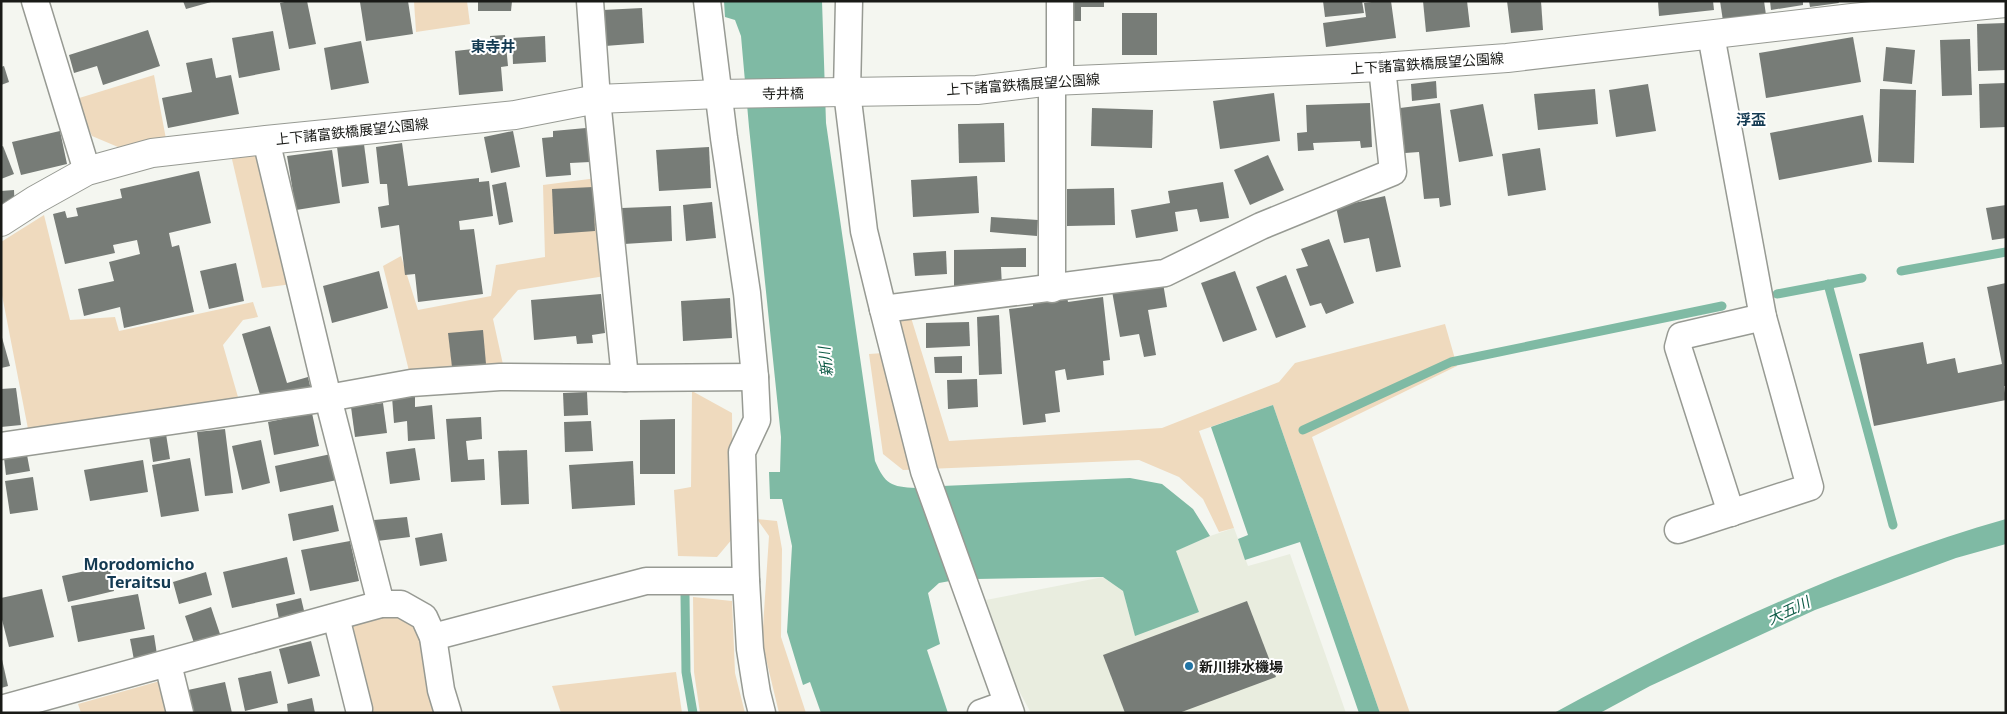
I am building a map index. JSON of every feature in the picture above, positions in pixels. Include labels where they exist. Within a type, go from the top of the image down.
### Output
[{"type":"street","points":[[35,1],[87,171]]},
{"type":"street","points":[[590,1],[597,99],[625,378]]},
{"type":"street","points":[[707,1],[724,138],[747,293],[755,377],[757,420],[742,452],[750,649],[762,713]]},
{"type":"street","points":[[849,1],[847,92],[864,231],[924,471],[1009,708],[981,713]]},
{"type":"street","points":[[1052,289],[1056,81],[1060,1]]},
{"type":"street","name":"上下諸富鉄橋展望公園線","points":[[847,92],[976,90],[1056,81],[1382,67],[1507,58],[2006,3]]},
{"type":"street","points":[[1678,530],[1810,487],[1763,318],[1711,35]]},
{"type":"street","points":[[883,309],[1052,289],[1164,273],[1261,226],[1393,172],[1382,67]]},
{"type":"street","name":"寺井橋","points":[[719,94],[847,92]]},
{"type":"street","name":"上下諸富鉄橋展望公園線","points":[[1,222],[35,200],[87,171],[152,154],[514,114],[597,99],[719,94]]},
{"type":"street","points":[[266,140],[328,398],[381,604]]},
{"type":"street","points":[[1731,513],[1678,347],[1681,336],[1763,318]]},
{"type":"street","points":[[1,446],[328,398],[411,383],[500,377],[755,377]]},
{"type":"street","points":[[433,637],[646,581],[746,581]]},
{"type":"street","points":[[1,709],[60,703],[168,664],[381,604],[400,604],[424,617],[433,637],[441,690],[448,713]]},
{"type":"street","points":[[336,617],[359,709]]},
{"type":"street","points":[[168,664],[180,713]]},
{"type":"shaded area","points":[[414,1],[467,1],[470,24],[416,32]]},
{"type":"shaded area","points":[[154,75],[166,139],[118,147],[92,136],[76,99]]},
{"type":"shaded area","points":[[259,150],[292,284],[262,288],[231,155]]},
{"type":"shaded area","points":[[597,178],[605,276],[518,290],[493,319],[504,369],[410,375],[383,266],[401,256],[418,310],[491,296],[496,265],[545,257],[543,185]]},
{"type":"shaded area","points":[[44,215],[70,320],[115,317],[119,331],[253,302],[258,317],[243,320],[223,345],[240,404],[29,434],[1,290],[1,242]]},
{"type":"shaded area","points":[[909,311],[949,441],[1162,428],[1279,382],[1295,363],[1445,324],[1457,366],[1312,437],[1410,713],[1380,713],[1273,405],[1199,431],[1234,528],[1219,532],[1203,499],[1179,477],[1139,460],[903,470],[883,454],[869,354],[898,352],[899,313]]},
{"type":"shaded area","points":[[692,391],[732,413],[733,538],[717,557],[678,556],[674,490],[691,487]]},
{"type":"shaded area","points":[[757,519],[777,521],[782,549],[781,637],[806,713],[779,713],[762,642],[769,536]]},
{"type":"shaded area","points":[[1234,528],[1248,566],[1290,554],[1346,713],[1031,713],[1011,676],[986,600],[1103,577],[1123,591],[1135,635],[1199,612],[1175,551]]},
{"type":"shaded area","points":[[693,597],[732,601],[735,673],[745,713],[700,713],[694,672]]},
{"type":"shaded area","points":[[389,612],[418,629],[438,713],[365,713],[370,711],[351,623]]},
{"type":"shaded area","points":[[676,672],[682,713],[561,713],[552,686]]},
{"type":"shaded area","points":[[160,681],[169,713],[81,713],[78,704]]},
{"type":"water","name":"新川","points":[[724,1],[822,1],[826,123],[875,461],[882,475],[890,483],[900,487],[916,488],[950,581],[939,583],[928,593],[940,644],[927,650],[948,713],[821,713],[810,682],[803,685],[787,632],[792,546],[782,499],[770,499],[769,472],[780,472],[781,437],[741,36],[735,20],[725,17]]},
{"type":"water","points":[[1273,405],[1380,713],[1359,713],[1300,542],[1245,560],[1238,539],[1248,535],[1211,427]]},
{"type":"water","points":[[1130,478],[1162,484],[1193,509],[1210,536],[1176,551],[1199,612],[1135,636],[1123,591],[1103,577],[975,579],[942,486]]},
{"type":"water","name":"大五川","points":[[2006,519],[2006,544],[1956,558],[1815,610],[1650,686],[1600,713],[1554,713],[1663,656],[1775,604],[1889,557]]},
{"type":"building","points":[[183,1],[211,1],[211,2],[186,9]]},
{"type":"building","points":[[307,1],[316,44],[289,49],[280,3]]},
{"type":"building","points":[[408,1],[413,34],[366,41],[360,2]]},
{"type":"building","points":[[478,1],[512,1],[511,11],[478,11]]},
{"type":"building","points":[[1071,1],[1104,1],[1104,7],[1081,7],[1081,21],[1071,21]]},
{"type":"building","points":[[1323,1],[1362,1],[1364,13],[1325,17]]},
{"type":"building","points":[[1391,1],[1396,38],[1326,47],[1323,23],[1366,17],[1364,3]]},
{"type":"building","points":[[1423,1],[1467,1],[1470,27],[1426,32]]},
{"type":"building","points":[[1507,1],[1541,1],[1543,30],[1511,33]]},
{"type":"building","points":[[1658,1],[1713,1],[1714,10],[1659,16]]},
{"type":"building","points":[[1720,1],[1764,1],[1766,15],[1723,21]]},
{"type":"building","points":[[1770,1],[1803,1],[1803,5],[1771,10]]},
{"type":"building","points":[[1809,1],[1838,1],[1839,3],[1810,7]]},
{"type":"building","points":[[642,8],[644,43],[605,46],[603,10]]},
{"type":"building","points":[[1122,13],[1157,13],[1157,55],[1122,55]]},
{"type":"building","points":[[2006,23],[2006,70],[1978,71],[1977,24]]},
{"type":"building","points":[[148,30],[160,66],[103,85],[97,66],[74,73],[69,55]]},
{"type":"building","points":[[273,31],[280,70],[239,78],[232,38]]},
{"type":"building","points":[[505,35],[508,66],[501,67],[503,91],[459,95],[455,51],[491,47],[490,36]]},
{"type":"building","points":[[545,36],[546,62],[513,64],[512,38]]},
{"type":"building","points":[[1853,37],[1861,82],[1766,98],[1759,53]]},
{"type":"building","points":[[1970,39],[1972,95],[1942,96],[1940,40]]},
{"type":"building","points":[[361,41],[369,83],[331,90],[324,48]]},
{"type":"building","points":[[1886,47],[1915,50],[1912,84],[1883,81]]},
{"type":"building","points":[[212,58],[216,78],[231,75],[239,114],[168,128],[162,98],[192,92],[186,63]]},
{"type":"building","points":[[4,66],[9,82],[1,85],[1,67]]},
{"type":"building","points":[[1436,81],[1437,98],[1412,101],[1411,84]]},
{"type":"building","points":[[2006,83],[2006,127],[1980,128],[1979,84]]},
{"type":"building","points":[[1648,84],[1656,131],[1616,137],[1609,90]]},
{"type":"building","points":[[1595,89],[1598,124],[1538,130],[1534,94]]},
{"type":"building","points":[[1880,89],[1916,90],[1914,163],[1878,162]]},
{"type":"building","points":[[1274,93],[1280,141],[1220,149],[1213,101]]},
{"type":"building","points":[[1370,103],[1372,147],[1361,148],[1360,141],[1313,143],[1314,150],[1298,151],[1297,133],[1307,132],[1306,105]]},
{"type":"building","points":[[1440,103],[1451,205],[1440,207],[1439,198],[1424,199],[1419,152],[1405,153],[1400,108]]},
{"type":"building","points":[[1483,104],[1493,156],[1459,162],[1450,110]]},
{"type":"building","points":[[1092,108],[1153,110],[1152,148],[1091,146]]},
{"type":"building","points":[[1863,115],[1872,162],[1779,180],[1770,133]]},
{"type":"building","points":[[1004,123],[1005,162],[959,163],[958,124]]},
{"type":"building","points":[[586,128],[590,162],[570,163],[571,175],[546,177],[542,138],[553,137],[553,131]]},
{"type":"building","points":[[60,131],[67,164],[21,175],[12,142]]},
{"type":"building","points":[[513,131],[520,167],[491,173],[484,137]]},
{"type":"building","points":[[402,143],[408,186],[479,178],[479,182],[489,181],[493,216],[459,221],[460,230],[474,229],[483,294],[418,302],[415,274],[405,275],[399,225],[381,228],[378,207],[389,205],[387,184],[380,184],[376,147]]},
{"type":"building","points":[[364,144],[369,183],[342,187],[337,147]]},
{"type":"building","points":[[3,146],[14,174],[1,179],[1,147]]},
{"type":"building","points":[[709,147],[711,188],[659,191],[656,150]]},
{"type":"building","points":[[1540,148],[1546,190],[1508,196],[1502,154]]},
{"type":"building","points":[[332,150],[340,203],[296,210],[287,156]]},
{"type":"building","points":[[1268,155],[1284,190],[1250,205],[1234,170]]},
{"type":"building","points":[[199,171],[211,223],[169,233],[172,247],[179,245],[194,312],[124,328],[120,307],[84,316],[78,289],[114,281],[109,262],[140,254],[137,240],[113,245],[115,253],[65,264],[53,214],[65,211],[67,218],[78,216],[76,208],[122,198],[120,189]]},
{"type":"building","points":[[977,176],[979,213],[913,217],[911,180]]},
{"type":"building","points":[[506,182],[513,222],[499,225],[492,185]]},
{"type":"building","points":[[1223,182],[1229,218],[1200,222],[1197,209],[1175,212],[1178,231],[1136,238],[1131,210],[1170,203],[1168,191]]},
{"type":"building","points":[[593,187],[595,231],[554,234],[552,189]]},
{"type":"building","points":[[1114,188],[1115,225],[1067,226],[1067,189]]},
{"type":"building","points":[[14,190],[15,214],[1,215],[1,191]]},
{"type":"building","points":[[1385,196],[1401,267],[1376,272],[1369,238],[1344,243],[1336,207]]},
{"type":"building","points":[[712,202],[716,238],[686,241],[683,205]]},
{"type":"building","points":[[2006,205],[2006,238],[1992,240],[1986,208]]},
{"type":"building","points":[[671,206],[672,241],[624,244],[622,208]]},
{"type":"building","points":[[991,217],[1038,220],[1037,236],[990,232]]},
{"type":"building","points":[[1329,239],[1354,303],[1326,314],[1321,303],[1310,306],[1296,269],[1308,266],[1301,249]]},
{"type":"building","points":[[1026,248],[1026,267],[1001,267],[1002,287],[954,288],[954,250]]},
{"type":"building","points":[[946,251],[947,274],[915,276],[913,253]]},
{"type":"building","points":[[236,263],[244,301],[209,309],[200,271]]},
{"type":"building","points":[[379,271],[388,308],[332,323],[323,286]]},
{"type":"building","points":[[1235,271],[1257,330],[1223,342],[1201,283]]},
{"type":"building","points":[[1286,275],[1306,327],[1276,338],[1256,287]]},
{"type":"building","points":[[1163,283],[1167,307],[1148,310],[1156,355],[1144,357],[1139,334],[1120,337],[1112,291]]},
{"type":"building","points":[[2006,283],[2006,386],[2004,386],[2006,400],[1874,426],[1859,354],[1923,342],[1927,364],[1955,358],[1958,373],[2002,364],[1987,287]]},
{"type":"building","points":[[601,294],[605,333],[592,335],[593,343],[577,344],[576,336],[534,340],[531,300]]},
{"type":"building","points":[[1067,297],[1068,302],[1103,297],[1110,360],[1103,361],[1104,375],[1067,380],[1065,369],[1055,371],[1060,412],[1045,414],[1046,422],[1023,425],[1009,309],[1033,306],[1033,301]]},
{"type":"building","points":[[730,298],[732,338],[683,341],[681,301]]},
{"type":"building","points":[[999,315],[1002,374],[979,375],[977,317]]},
{"type":"building","points":[[969,322],[970,346],[926,348],[926,323]]},
{"type":"building","points":[[270,326],[287,383],[308,377],[311,390],[288,396],[287,391],[261,398],[242,334]]},
{"type":"building","points":[[483,330],[486,364],[452,367],[448,333]]},
{"type":"building","points":[[1,334],[10,366],[1,368]]},
{"type":"building","points":[[962,356],[962,373],[935,373],[934,357]]},
{"type":"building","points":[[977,379],[978,407],[948,409],[947,380]]},
{"type":"building","points":[[16,388],[21,425],[1,427],[1,389]]},
{"type":"building","points":[[587,392],[588,415],[564,416],[563,393]]},
{"type":"building","points":[[415,395],[415,407],[432,405],[435,439],[408,441],[407,421],[394,423],[392,397]]},
{"type":"building","points":[[383,403],[387,433],[355,437],[351,407]]},
{"type":"building","points":[[312,413],[319,446],[274,455],[268,422]]},
{"type":"building","points":[[481,417],[482,439],[466,441],[468,460],[484,459],[485,480],[451,482],[446,419]]},
{"type":"building","points":[[675,419],[675,474],[640,474],[640,420]]},
{"type":"building","points":[[591,421],[593,451],[565,452],[564,422]]},
{"type":"building","points":[[225,429],[233,493],[205,496],[197,432]]},
{"type":"building","points":[[166,434],[170,459],[153,462],[149,436]]},
{"type":"building","points":[[261,440],[270,483],[242,490],[232,446]]},
{"type":"building","points":[[415,448],[420,480],[390,484],[386,452]]},
{"type":"building","points":[[527,450],[529,504],[501,505],[498,451]]},
{"type":"building","points":[[331,454],[337,480],[280,492],[275,466]]},
{"type":"building","points":[[27,455],[30,471],[6,475],[4,458]]},
{"type":"building","points":[[190,458],[199,511],[161,517],[152,465]]},
{"type":"building","points":[[143,460],[148,492],[90,501],[84,470]]},
{"type":"building","points":[[633,461],[635,505],[572,509],[569,465]]},
{"type":"building","points":[[33,477],[38,510],[10,514],[5,481]]},
{"type":"building","points":[[333,505],[339,531],[293,541],[288,514]]},
{"type":"building","points":[[407,517],[410,537],[377,541],[374,520]]},
{"type":"building","points":[[442,533],[447,561],[420,566],[415,538]]},
{"type":"building","points":[[350,541],[359,581],[310,591],[301,550]]},
{"type":"building","points":[[287,557],[295,594],[232,608],[223,572]]},
{"type":"building","points":[[109,566],[114,591],[68,602],[62,576]]},
{"type":"building","points":[[206,572],[212,595],[179,604],[173,582]]},
{"type":"building","points":[[42,589],[54,637],[9,647],[1,616],[1,598]]},
{"type":"building","points":[[138,594],[145,629],[78,642],[71,606]]},
{"type":"building","points":[[301,598],[307,623],[281,629],[276,604]]},
{"type":"building","name":"新川排水機場","points":[[1247,601],[1276,677],[1179,713],[1125,713],[1103,655]]},
{"type":"building","points":[[211,607],[222,640],[196,649],[185,616]]},
{"type":"building","points":[[154,635],[158,661],[135,665],[130,639]]},
{"type":"building","points":[[311,641],[320,676],[288,684],[279,649]]},
{"type":"building","points":[[1,655],[8,686],[1,688]]},
{"type":"building","points":[[271,671],[278,703],[245,711],[238,678]]},
{"type":"building","points":[[225,682],[232,713],[194,713],[188,690]]},
{"type":"building","points":[[312,698],[315,713],[288,713],[287,704]]},
{"type":"waterway","points":[[1901,271],[2006,252]]},
{"type":"waterway","points":[[1777,294],[1862,278]]},
{"type":"waterway","points":[[1828,284],[1893,525]]},
{"type":"waterway","points":[[1303,430],[1451,362],[1722,306]]},
{"type":"waterway","points":[[685,595],[686,672],[693,713]]},
{"type":"place","name":"新川排水機場","points":[[1189,666]]},
{"type":"district","name":"東寺井","points":[[493,46]]},
{"type":"district","name":"浮盃","points":[[1751,119]]},
{"type":"district","name":"Morodomicho Teraitsu","points":[[139,573]]}]
